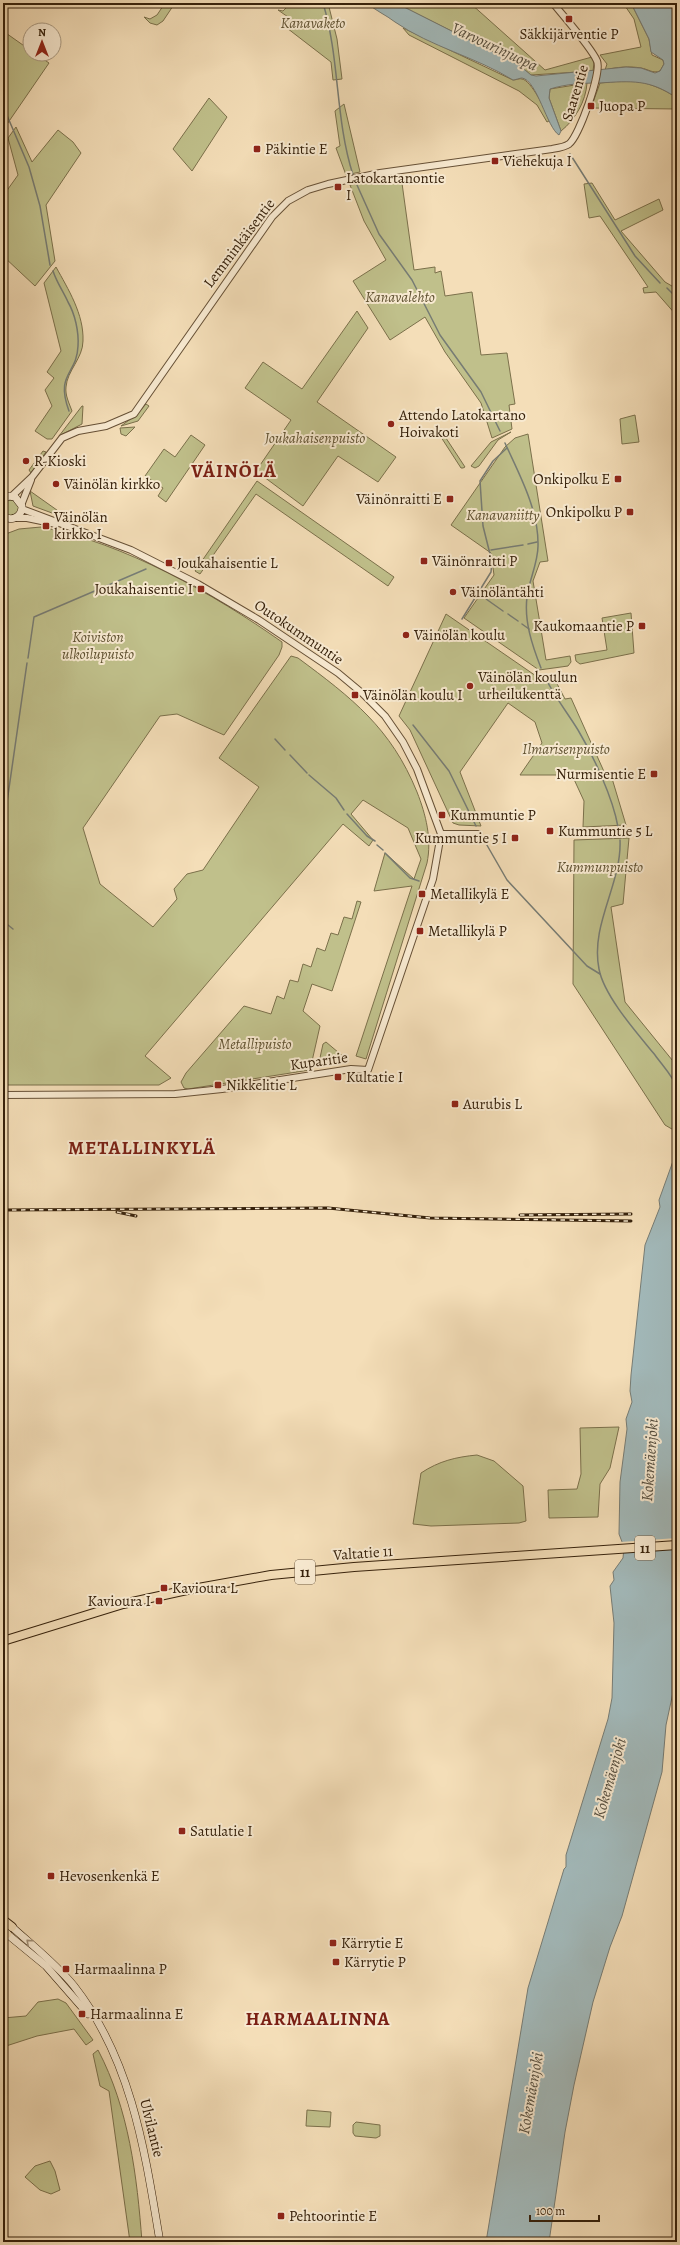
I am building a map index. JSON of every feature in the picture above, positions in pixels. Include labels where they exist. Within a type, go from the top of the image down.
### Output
[{"type":"main road","points":[[3,524],[9,518],[20,515],[22,506],[18,498],[6,497]]},
{"type":"main road","name":"Valtatie 11","points":[[3,1640],[123,1604],[187,1590],[271,1576],[354,1567],[677,1545]]},
{"type":"main road","name":"Ulvilantie","points":[[3,1920],[52,1962],[73,1986],[92,2012],[118,2062],[137,2118],[160,2242]]},
{"type":"main road","name":"Ulvilantie","points":[[4,1935],[46,1966],[99,2026]]},
{"type":"street","name":"Saarentie","points":[[553,3],[595,58],[599,69],[574,138],[570,143],[558,148]]},
{"type":"street","name":"Lemminkäisentie","points":[[32,477],[62,438],[71,433],[106,426],[134,414],[272,217],[288,200],[317,187],[380,173],[558,148]]},
{"type":"street","points":[[6,497],[32,477]]},
{"type":"street","points":[[22,506],[32,477]]},
{"type":"street","name":"Outokummuntie","points":[[22,506],[131,550],[198,584],[266,624],[338,673],[378,709],[403,742],[417,769],[441,834]]},
{"type":"street","name":"Outokummuntie","points":[[9,518],[27,518],[70,526]]},
{"type":"street","points":[[441,834],[478,834]]},
{"type":"street","name":"Kuparitie","points":[[3,1095],[175,1094],[222,1089],[351,1069],[368,1070],[433,879],[441,834]]},
{"type":"street","points":[[4,1935],[12,1927]]},
{"type":"green space","points":[[165,3],[175,3],[163,21],[157,25],[150,23],[144,17],[150,19],[157,15]]},
{"type":"green space","name":"Kanavaketo","points":[[291,3],[328,3],[337,39],[342,79],[333,80],[331,62],[283,25],[288,17],[278,10],[283,11]]},
{"type":"green space","points":[[396,3],[470,3],[545,70],[592,57],[594,63],[593,71],[531,75],[519,65]]},
{"type":"green space","points":[[623,3],[631,3],[649,39],[652,55],[663,60],[664,64],[660,71],[653,72],[641,68],[628,67],[605,70],[607,64],[600,55],[641,47],[634,19]]},
{"type":"green space","points":[[403,28],[513,80],[521,79],[526,81],[534,90],[549,121],[547,122],[537,105],[519,91],[409,35]]},
{"type":"green space","points":[[3,31],[22,44],[22,62],[49,63],[3,130]]},
{"type":"green space","points":[[631,80],[655,86],[671,94],[677,98],[677,109],[591,108],[600,83]]},
{"type":"green space","points":[[587,83],[579,110],[561,131],[549,98],[550,89]]},
{"type":"green space","points":[[209,98],[227,117],[192,171],[173,149]]},
{"type":"green space","points":[[344,104],[360,172],[346,175],[336,148],[340,146],[335,111]]},
{"type":"green space","points":[[16,127],[32,162],[58,130],[73,142],[81,153],[46,205],[55,261],[35,286],[3,256],[3,196],[18,175],[8,138]]},
{"type":"green space","name":"Kanavalehto","points":[[401,176],[414,270],[435,267],[435,273],[441,271],[445,296],[472,292],[481,355],[507,353],[515,404],[509,405],[512,429],[492,438],[481,403],[445,352],[425,317],[390,340],[353,281],[386,260],[364,221],[350,185]]},
{"type":"green space","points":[[592,183],[615,220],[659,199],[663,210],[621,231],[665,282],[677,289],[677,316],[656,292],[644,293],[643,288],[648,287],[600,216],[589,218],[584,184]]},
{"type":"green space","points":[[56,267],[78,312],[83,331],[83,341],[80,353],[69,375],[66,387],[67,396],[72,411],[52,439],[47,439],[35,431],[52,406],[45,390],[54,378],[47,372],[61,351],[44,283]]},
{"type":"green space","name":"Joukahaisenpuisto","points":[[357,311],[368,328],[317,402],[396,457],[378,482],[338,456],[303,506],[256,471],[291,420],[245,388],[263,362],[302,389]]},
{"type":"green space","points":[[146,404],[149,406],[138,421],[121,426],[136,415]]},
{"type":"green space","points":[[82,406],[82,424],[59,436]]},
{"type":"green space","points":[[635,415],[639,442],[622,444],[620,419]]},
{"type":"green space","points":[[135,427],[126,436],[121,434],[120,428]]},
{"type":"green space","points":[[442,432],[465,467],[461,468],[439,434]]},
{"type":"green space","points":[[511,432],[498,440],[479,466],[475,468],[471,466],[491,442]]},
{"type":"green space","name":"Kanavaniitty","points":[[528,434],[548,561],[540,562],[533,581],[546,660],[570,656],[571,662],[568,666],[539,670],[464,618],[494,575],[491,553],[451,525],[505,447],[515,438]]},
{"type":"green space","points":[[191,435],[205,445],[166,502],[158,496],[163,488],[145,476],[164,449],[175,457]]},
{"type":"green space","points":[[43,451],[46,452],[31,473],[29,470]]},
{"type":"green space","points":[[257,481],[394,577],[388,586],[256,494],[200,574],[195,571]]},
{"type":"green space","points":[[30,491],[71,520],[33,506]]},
{"type":"green space","points":[[11,500],[18,505],[19,508],[14,515],[11,516],[4,511],[3,508],[8,501]]},
{"type":"green space","name":"Koiviston ulkoilupuisto","points":[[41,527],[104,545],[167,572],[227,606],[282,642],[279,655],[224,735],[177,714],[160,716],[83,828],[100,884],[153,927],[177,899],[174,889],[187,874],[203,870],[259,787],[219,758],[291,656],[298,658],[353,701],[382,732],[395,750],[407,770],[417,792],[423,809],[429,845],[427,863],[366,1059],[356,1056],[412,886],[374,891],[385,853],[414,879],[421,859],[408,828],[363,800],[351,814],[373,840],[369,846],[343,824],[145,1056],[171,1078],[159,1085],[3,1085],[3,535],[19,529]]},
{"type":"green space","points":[[631,613],[634,653],[580,664],[576,661],[575,655],[607,650],[602,618]]},
{"type":"green space","name":"Ilmarisenpuisto","points":[[446,614],[539,678],[553,676],[565,699],[571,698],[606,776],[611,775],[626,825],[583,827],[584,801],[572,775],[520,775],[542,743],[535,722],[508,703],[460,772],[481,826],[459,825],[453,823],[410,730],[399,716]]},
{"type":"green space","name":"Kummunpuisto","points":[[629,838],[623,904],[611,907],[625,1002],[677,1066],[677,1132],[665,1125],[573,984],[574,840]]},
{"type":"green space","name":"Metallipuisto","points":[[357,901],[361,902],[332,991],[312,984],[303,1011],[320,1026],[310,1070],[188,1089],[184,1088],[181,1082],[186,1073],[244,1006],[271,1014],[277,996],[284,999],[290,980],[298,982],[303,964],[311,967],[317,948],[325,951],[331,933],[338,935],[344,917],[352,919]]},
{"type":"green space","points":[[326,1042],[345,1058],[346,1062],[318,1067],[323,1044]]},
{"type":"green space","points":[[619,1427],[610,1468],[600,1484],[598,1517],[549,1518],[548,1490],[577,1489],[581,1474],[580,1428]]},
{"type":"green space","points":[[477,1455],[494,1461],[523,1486],[526,1521],[519,1523],[431,1526],[413,1524],[421,1473],[434,1465],[448,1460]]},
{"type":"green space","points":[[58,1999],[66,2003],[93,2040],[86,2045],[74,2029],[37,2036],[3,2047],[3,2018],[26,2016],[38,2002]]},
{"type":"green space","points":[[98,2050],[109,2072],[130,2143],[142,2242],[130,2242],[109,2091],[100,2086],[93,2054]]},
{"type":"green space","points":[[307,2110],[331,2112],[330,2127],[306,2126]]},
{"type":"green space","points":[[356,2122],[380,2125],[380,2136],[376,2138],[355,2136],[353,2133],[353,2125]]},
{"type":"green space","points":[[50,2161],[55,2171],[60,2190],[51,2194],[40,2190],[25,2177],[35,2166]]},
{"type":"water","points":[[367,3],[396,3],[519,65],[531,75],[536,76],[626,67],[641,68],[655,73],[660,71],[664,64],[663,60],[651,52],[649,39],[631,3],[677,3],[677,98],[658,87],[649,84],[631,82],[574,84],[550,89],[549,98],[561,131],[559,135],[550,123],[537,95],[527,81],[522,78],[513,80],[484,65],[423,38],[409,31]]},
{"type":"water","name":"Kokemäenjoki","points":[[677,1150],[677,1674],[666,1725],[662,1772],[622,1916],[610,1947],[593,2002],[565,2132],[549,2242],[486,2242],[528,1988],[564,1869],[566,1867],[566,1855],[608,1719],[612,1698],[614,1623],[610,1586],[614,1580],[613,1572],[623,1558],[624,1547],[619,1534],[620,1482],[627,1429],[626,1419],[632,1402],[630,1391],[631,1375],[645,1245],[660,1207],[659,1200]]},
{"type":"pier","points":[[677,1538],[677,1549],[621,1553],[620,1542]]},
{"type":"waterway","points":[[323,3],[332,46],[343,132],[353,175]]},
{"type":"waterway","points":[[3,106],[29,167],[40,206],[50,265]]},
{"type":"waterway","points":[[570,154],[635,256],[660,283]]},
{"type":"waterway","points":[[357,185],[379,234],[412,280],[440,335],[481,392],[500,431]]},
{"type":"waterway","points":[[53,271],[73,312],[78,335],[77,356],[65,381],[64,389],[69,411]]},
{"type":"waterway","points":[[667,288],[677,298]]},
{"type":"waterway","points":[[505,443],[522,480],[532,506],[535,519],[538,552],[528,591],[526,606],[530,633],[541,668]]},
{"type":"waterway","points":[[462,619],[491,572],[492,562],[483,526],[480,481],[493,461],[507,448]]},
{"type":"waterway","points":[[528,544],[537,542]]},
{"type":"waterway","points":[[491,550],[523,545]]},
{"type":"waterway","points":[[28,658],[34,617],[146,569]]},
{"type":"waterway","points":[[479,594],[503,611]]},
{"type":"waterway","points":[[508,614],[518,621]]},
{"type":"waterway","points":[[522,624],[529,629]]},
{"type":"waterway","points":[[3,830],[27,663]]},
{"type":"waterway","points":[[545,677],[556,697],[578,730],[596,764],[612,803],[618,827]]},
{"type":"waterway","points":[[413,725],[449,771],[476,826]]},
{"type":"waterway","points":[[275,739],[285,750]]},
{"type":"waterway","points":[[290,755],[307,773]]},
{"type":"waterway","points":[[309,775],[336,798],[344,810]]},
{"type":"waterway","points":[[3,794],[8,794]]},
{"type":"waterway","points":[[347,814],[367,836],[375,841]]},
{"type":"waterway","points":[[484,840],[507,880],[587,966],[600,974]]},
{"type":"waterway","points":[[620,840],[616,872],[602,920],[599,936],[597,952],[599,969],[602,980],[614,1002],[673,1079],[677,1088]]},
{"type":"waterway","points":[[377,845],[383,850]]},
{"type":"waterway","points":[[385,853],[410,878],[419,881]]},
{"type":"waterway","points":[[3,921],[13,929]]},
{"type":"railway","points":[[3,1210],[328,1208],[430,1218],[631,1221]]},
{"type":"railway","points":[[117,1212],[136,1216]]},
{"type":"railway","points":[[520,1215],[631,1214]]},
{"type":"place","name":"Säkkijärventie P","points":[[569,19]]},
{"type":"place","name":"Juopa P","points":[[591,106]]},
{"type":"place","name":"Päkintie E","points":[[257,149]]},
{"type":"place","name":"Viehekuja I","points":[[495,161]]},
{"type":"place","name":"Latokartanontie I","points":[[338,187]]},
{"type":"place","name":"Attendo Latokartano Hoivakoti","points":[[391,424]]},
{"type":"place","name":"R-Kioski","points":[[26,461]]},
{"type":"place","name":"Onkipolku E","points":[[618,479]]},
{"type":"place","name":"Väinölän kirkko","points":[[56,484]]},
{"type":"place","name":"Väinönraitti E","points":[[450,499]]},
{"type":"place","name":"Onkipolku P","points":[[630,512]]},
{"type":"place","name":"Väinölän kirkko I","points":[[46,526]]},
{"type":"place","name":"Väinönraitti P","points":[[424,561]]},
{"type":"place","name":"Joukahaisentie L","points":[[169,563]]},
{"type":"place","name":"Joukahaisentie I","points":[[201,589]]},
{"type":"place","name":"Väinöläntähti","points":[[453,592]]},
{"type":"place","name":"Kaukomaantie P","points":[[642,626]]},
{"type":"place","name":"Väinölän koulu","points":[[406,635]]},
{"type":"place","name":"Väinölän koulun urheilukenttä","points":[[470,686]]},
{"type":"place","name":"Väinölän koulu I","points":[[355,695]]},
{"type":"place","name":"Nurmisentie E","points":[[654,774]]},
{"type":"place","name":"Kummuntie P","points":[[442,815]]},
{"type":"place","name":"Kummuntie 5 L","points":[[550,831]]},
{"type":"place","name":"Kummuntie 5 I","points":[[515,838]]},
{"type":"place","name":"Metallikylä E","points":[[422,894]]},
{"type":"place","name":"Metallikylä P","points":[[420,931]]},
{"type":"place","name":"Kultatie I","points":[[338,1077]]},
{"type":"place","name":"Nikkelitie L","points":[[218,1085]]},
{"type":"place","name":"Aurubis L","points":[[455,1104]]},
{"type":"place","name":"Kavioura L","points":[[164,1588]]},
{"type":"place","name":"Kavioura I","points":[[159,1601]]},
{"type":"place","name":"Satulatie I","points":[[182,1831]]},
{"type":"place","name":"Hevosenkenkä E","points":[[51,1876]]},
{"type":"place","name":"Kärrytie E","points":[[333,1943]]},
{"type":"place","name":"Kärrytie P","points":[[336,1962]]},
{"type":"place","name":"Harmaalinna P","points":[[66,1969]]},
{"type":"place","name":"Harmaalinna E","points":[[82,2014]]},
{"type":"place","name":"Pehtoorintie E","points":[[281,2216]]},
{"type":"district","name":"VÄINÖLÄ","points":[[234,470]]},
{"type":"district","name":"METALLINKYLÄ","points":[[142,1147]]},
{"type":"district","name":"HARMAALINNA","points":[[318,2018]]},
{"type":"water label","name":"Varvourinjuopa","points":[[495,46]]}]
